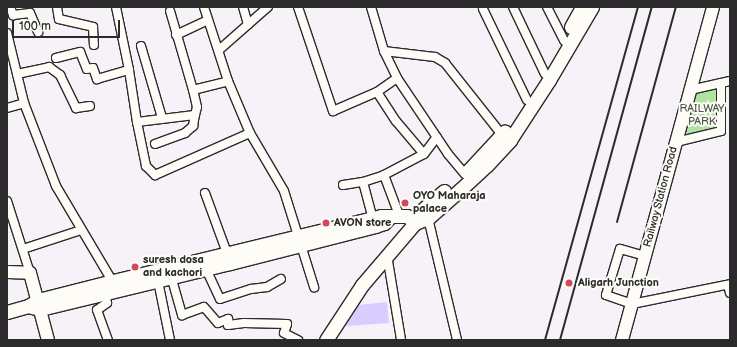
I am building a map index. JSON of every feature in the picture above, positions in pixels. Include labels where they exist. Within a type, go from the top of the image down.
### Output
[{"type":"main road","points":[[421,221],[420,212],[465,174],[502,135],[545,74],[581,15],[592,7]]},
{"type":"main road","points":[[326,340],[362,285],[387,255],[421,221],[487,165],[510,140],[581,15]]},
{"type":"main road","points":[[351,228],[381,216],[407,216],[421,221]]},
{"type":"main road","points":[[7,312],[351,228],[384,223],[394,216]]},
{"type":"main road","points":[[157,275],[171,276],[206,269],[229,259]]},
{"type":"street","points":[[10,7],[12,15],[30,13],[38,32]]},
{"type":"street","points":[[57,7],[59,19],[92,27],[94,45]]},
{"type":"street","points":[[116,7],[146,166],[155,175],[250,133]]},
{"type":"street","points":[[204,7],[228,81],[250,133],[284,191],[301,241],[314,287]]},
{"type":"street","points":[[243,7],[248,24]]},
{"type":"street","points":[[219,50],[248,24],[258,11],[268,7]]},
{"type":"street","points":[[298,7],[333,111],[377,92],[397,78]]},
{"type":"street","points":[[371,7],[384,51],[397,78],[437,137],[465,174]]},
{"type":"street","points":[[513,7],[545,74]]},
{"type":"street","points":[[547,7],[564,41]]},
{"type":"street","name":"Railway Station Road","points":[[622,340],[713,7]]},
{"type":"street","points":[[483,8],[527,100]]},
{"type":"street","points":[[155,144],[185,133],[193,126],[196,107],[193,90],[170,11]]},
{"type":"street","points":[[176,35],[208,20]]},
{"type":"street","points":[[7,33],[24,103],[56,186],[111,287],[106,303],[97,310],[108,340]]},
{"type":"street","points":[[141,46],[162,118]]},
{"type":"street","points":[[384,51],[435,57],[445,63],[502,135]]},
{"type":"street","points":[[56,58],[80,52],[87,69],[94,68],[97,79],[129,70]]},
{"type":"street","points":[[17,74],[49,68],[60,75],[76,108],[90,106]]},
{"type":"street","points":[[193,90],[228,81]]},
{"type":"street","points":[[690,90],[730,81]]},
{"type":"street","points":[[676,142],[721,131],[721,83]]},
{"type":"street","points":[[377,92],[396,121],[424,154]]},
{"type":"street","points":[[7,108],[24,103]]},
{"type":"street","points":[[137,122],[194,115]]},
{"type":"street","points":[[343,186],[363,182],[384,175],[424,154],[437,137]]},
{"type":"street","points":[[384,175],[394,216]]},
{"type":"street","points":[[363,182],[374,219]]},
{"type":"street","points":[[205,193],[229,259]]},
{"type":"street","points":[[7,201],[30,274],[35,305],[48,340]]},
{"type":"street","points":[[421,221],[457,340]]},
{"type":"street","points":[[26,248],[81,230]]},
{"type":"street","points":[[645,256],[620,249],[606,295],[632,304],[729,287]]},
{"type":"street","points":[[387,255],[401,340]]},
{"type":"street","points":[[206,269],[220,299],[251,289],[267,287],[280,279]]},
{"type":"street","points":[[7,272],[30,274]]},
{"type":"street","points":[[157,275],[170,340]]},
{"type":"street","points":[[171,276],[182,315],[204,307],[218,323],[228,319],[228,325],[244,323],[287,324],[284,332],[298,340]]},
{"type":"green space","name":"RAILWAY PARK","points":[[717,88],[715,127],[682,136],[694,93]]},
{"type":"building","points":[[387,302],[389,323],[346,326],[358,305]]},
{"type":"railway","points":[[545,340],[638,7]]},
{"type":"railway","points":[[560,340],[652,7]]},
{"type":"railway","points":[[617,222],[676,7]]},
{"type":"place","name":"OYO Maharaja palace","points":[[405,203]]},
{"type":"place","name":"AVON store","points":[[326,223]]},
{"type":"place","name":"suresh dosa and kachori","points":[[135,267]]},
{"type":"place","name":"Aligarh Junction","points":[[569,283]]}]
